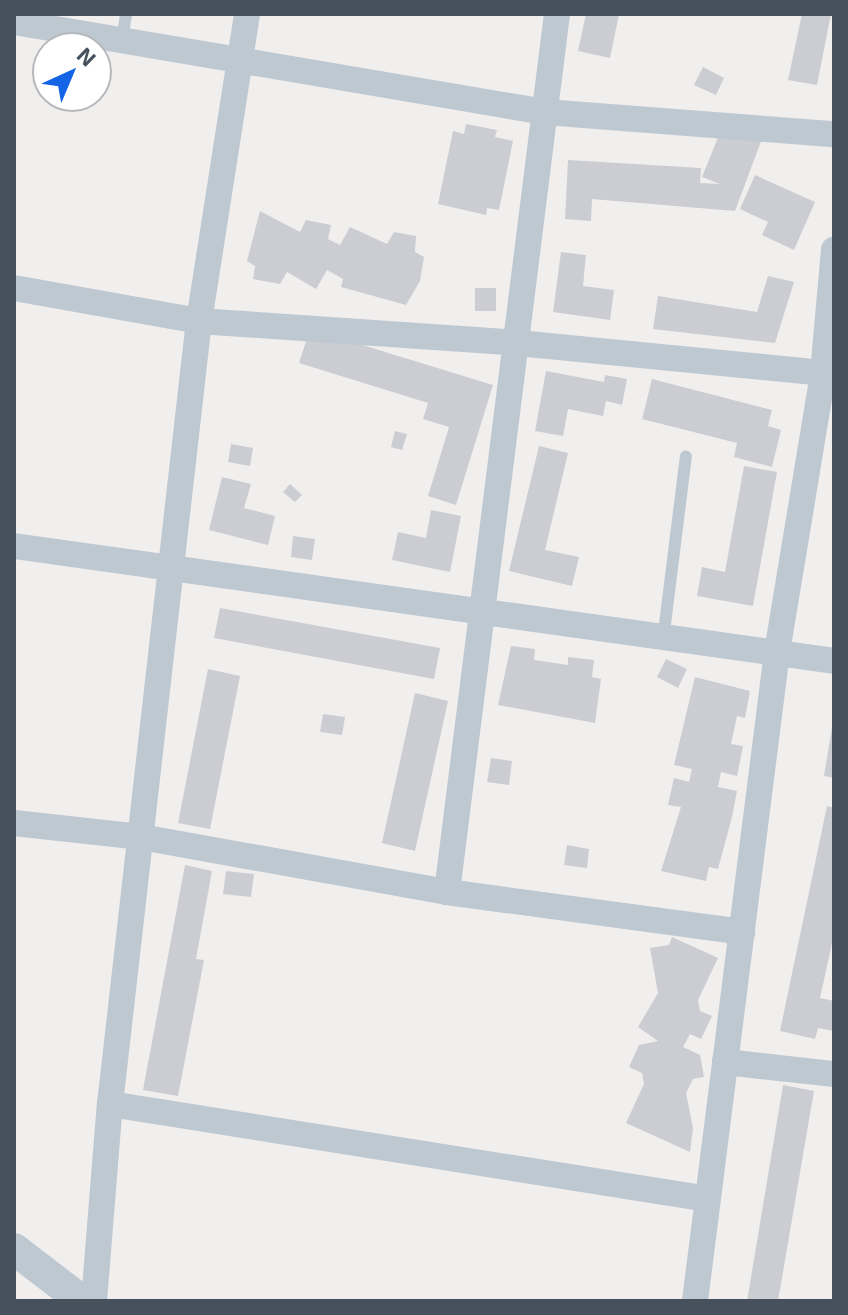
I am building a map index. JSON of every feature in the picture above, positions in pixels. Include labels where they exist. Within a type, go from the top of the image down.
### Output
[{"type":"street","points":[[94,1301],[110,1104],[199,321],[247,14]]},
{"type":"street","points":[[447,892],[557,14]]},
{"type":"street","points":[[14,22],[545,112],[834,134]]},
{"type":"street","points":[[695,1301],[777,652],[823,373],[834,249]]},
{"type":"street","points":[[14,288],[199,321],[518,343],[823,373]]},
{"type":"street","points":[[14,546],[662,641],[834,661]]},
{"type":"street","points":[[14,823],[141,837],[447,892],[742,932]]},
{"type":"street","points":[[725,1062],[834,1074]]},
{"type":"street","points":[[110,1104],[708,1199]]},
{"type":"street","points":[[14,1249],[82,1301]]},
{"type":"lane","points":[[122,40],[126,14]]},
{"type":"lane","points":[[662,641],[686,456]]},
{"type":"building","points":[[586,14],[619,14],[610,58],[578,51]]},
{"type":"building","points":[[802,14],[831,14],[817,85],[788,80]]},
{"type":"building","points":[[703,67],[724,78],[716,95],[694,85]]},
{"type":"building","points":[[466,124],[497,130],[495,137],[513,141],[499,210],[487,208],[486,215],[438,204],[453,131],[464,134]]},
{"type":"building","points":[[721,130],[763,136],[735,211],[592,199],[591,221],[565,219],[568,160],[701,168],[700,183],[720,184],[702,177]]},
{"type":"building","points":[[755,175],[815,202],[794,250],[762,235],[768,222],[740,209]]},
{"type":"building","points":[[260,211],[300,232],[306,220],[331,225],[328,239],[340,245],[350,227],[387,244],[394,232],[416,236],[415,252],[424,257],[420,281],[406,305],[341,287],[343,279],[327,270],[316,289],[287,272],[280,284],[253,279],[255,266],[247,261]]},
{"type":"building","points":[[561,252],[586,255],[583,286],[614,290],[610,320],[553,312]]},
{"type":"building","points":[[768,276],[794,282],[775,343],[653,329],[658,296],[757,312]]},
{"type":"building","points":[[475,288],[496,288],[496,311],[475,311]]},
{"type":"building","points":[[310,329],[493,385],[456,505],[428,496],[449,427],[423,419],[428,403],[299,363]]},
{"type":"building","points":[[546,371],[604,382],[605,375],[627,379],[622,405],[606,401],[603,416],[568,409],[563,436],[535,431]]},
{"type":"building","points":[[652,379],[772,410],[768,426],[781,430],[772,467],[734,457],[737,443],[642,419]]},
{"type":"building","points":[[395,431],[407,434],[402,450],[391,447]]},
{"type":"building","points":[[231,444],[253,448],[250,466],[228,462]]},
{"type":"building","points":[[539,446],[568,453],[545,550],[579,557],[572,586],[509,571]]},
{"type":"building","points":[[744,466],[777,472],[753,606],[697,596],[702,567],[725,572]]},
{"type":"building","points":[[222,477],[251,484],[244,508],[275,516],[268,545],[209,530]]},
{"type":"building","points":[[290,484],[302,495],[295,502],[283,492]]},
{"type":"building","points":[[431,510],[461,516],[450,572],[392,560],[398,532],[426,538]]},
{"type":"building","points":[[293,536],[315,539],[312,560],[291,557]]},
{"type":"building","points":[[220,608],[440,648],[434,679],[214,638]]},
{"type":"building","points":[[511,646],[535,649],[534,660],[568,665],[568,657],[594,660],[592,677],[601,679],[595,723],[498,705]]},
{"type":"building","points":[[666,659],[687,669],[678,688],[657,677]]},
{"type":"building","points":[[208,669],[240,676],[210,829],[178,823]]},
{"type":"building","points":[[695,677],[750,691],[745,718],[737,716],[731,744],[743,746],[737,776],[721,772],[718,787],[737,791],[732,817],[718,869],[709,867],[706,881],[661,871],[681,807],[668,805],[674,778],[689,782],[692,769],[674,765]]},
{"type":"building","points":[[415,693],[448,701],[415,851],[382,843]]},
{"type":"building","points":[[323,714],[345,717],[342,735],[320,732]]},
{"type":"building","points":[[834,728],[834,778],[824,776]]},
{"type":"building","points":[[491,758],[512,761],[509,785],[487,782]]},
{"type":"building","points":[[827,806],[834,808],[834,934],[820,998],[834,1001],[834,1031],[818,1028],[815,1039],[780,1031]]},
{"type":"building","points":[[567,845],[589,849],[587,868],[564,865]]},
{"type":"building","points":[[185,865],[212,871],[196,959],[204,960],[178,1096],[143,1090]]},
{"type":"building","points":[[226,871],[254,874],[251,897],[223,894]]},
{"type":"building","points":[[672,937],[718,958],[698,1000],[700,1011],[712,1016],[701,1039],[690,1034],[683,1047],[700,1055],[704,1077],[693,1079],[686,1093],[693,1128],[690,1152],[626,1123],[644,1084],[642,1073],[629,1067],[639,1045],[658,1041],[638,1027],[658,993],[650,948],[669,945]]},
{"type":"building","points":[[783,1085],[814,1091],[778,1301],[747,1301]]}]
